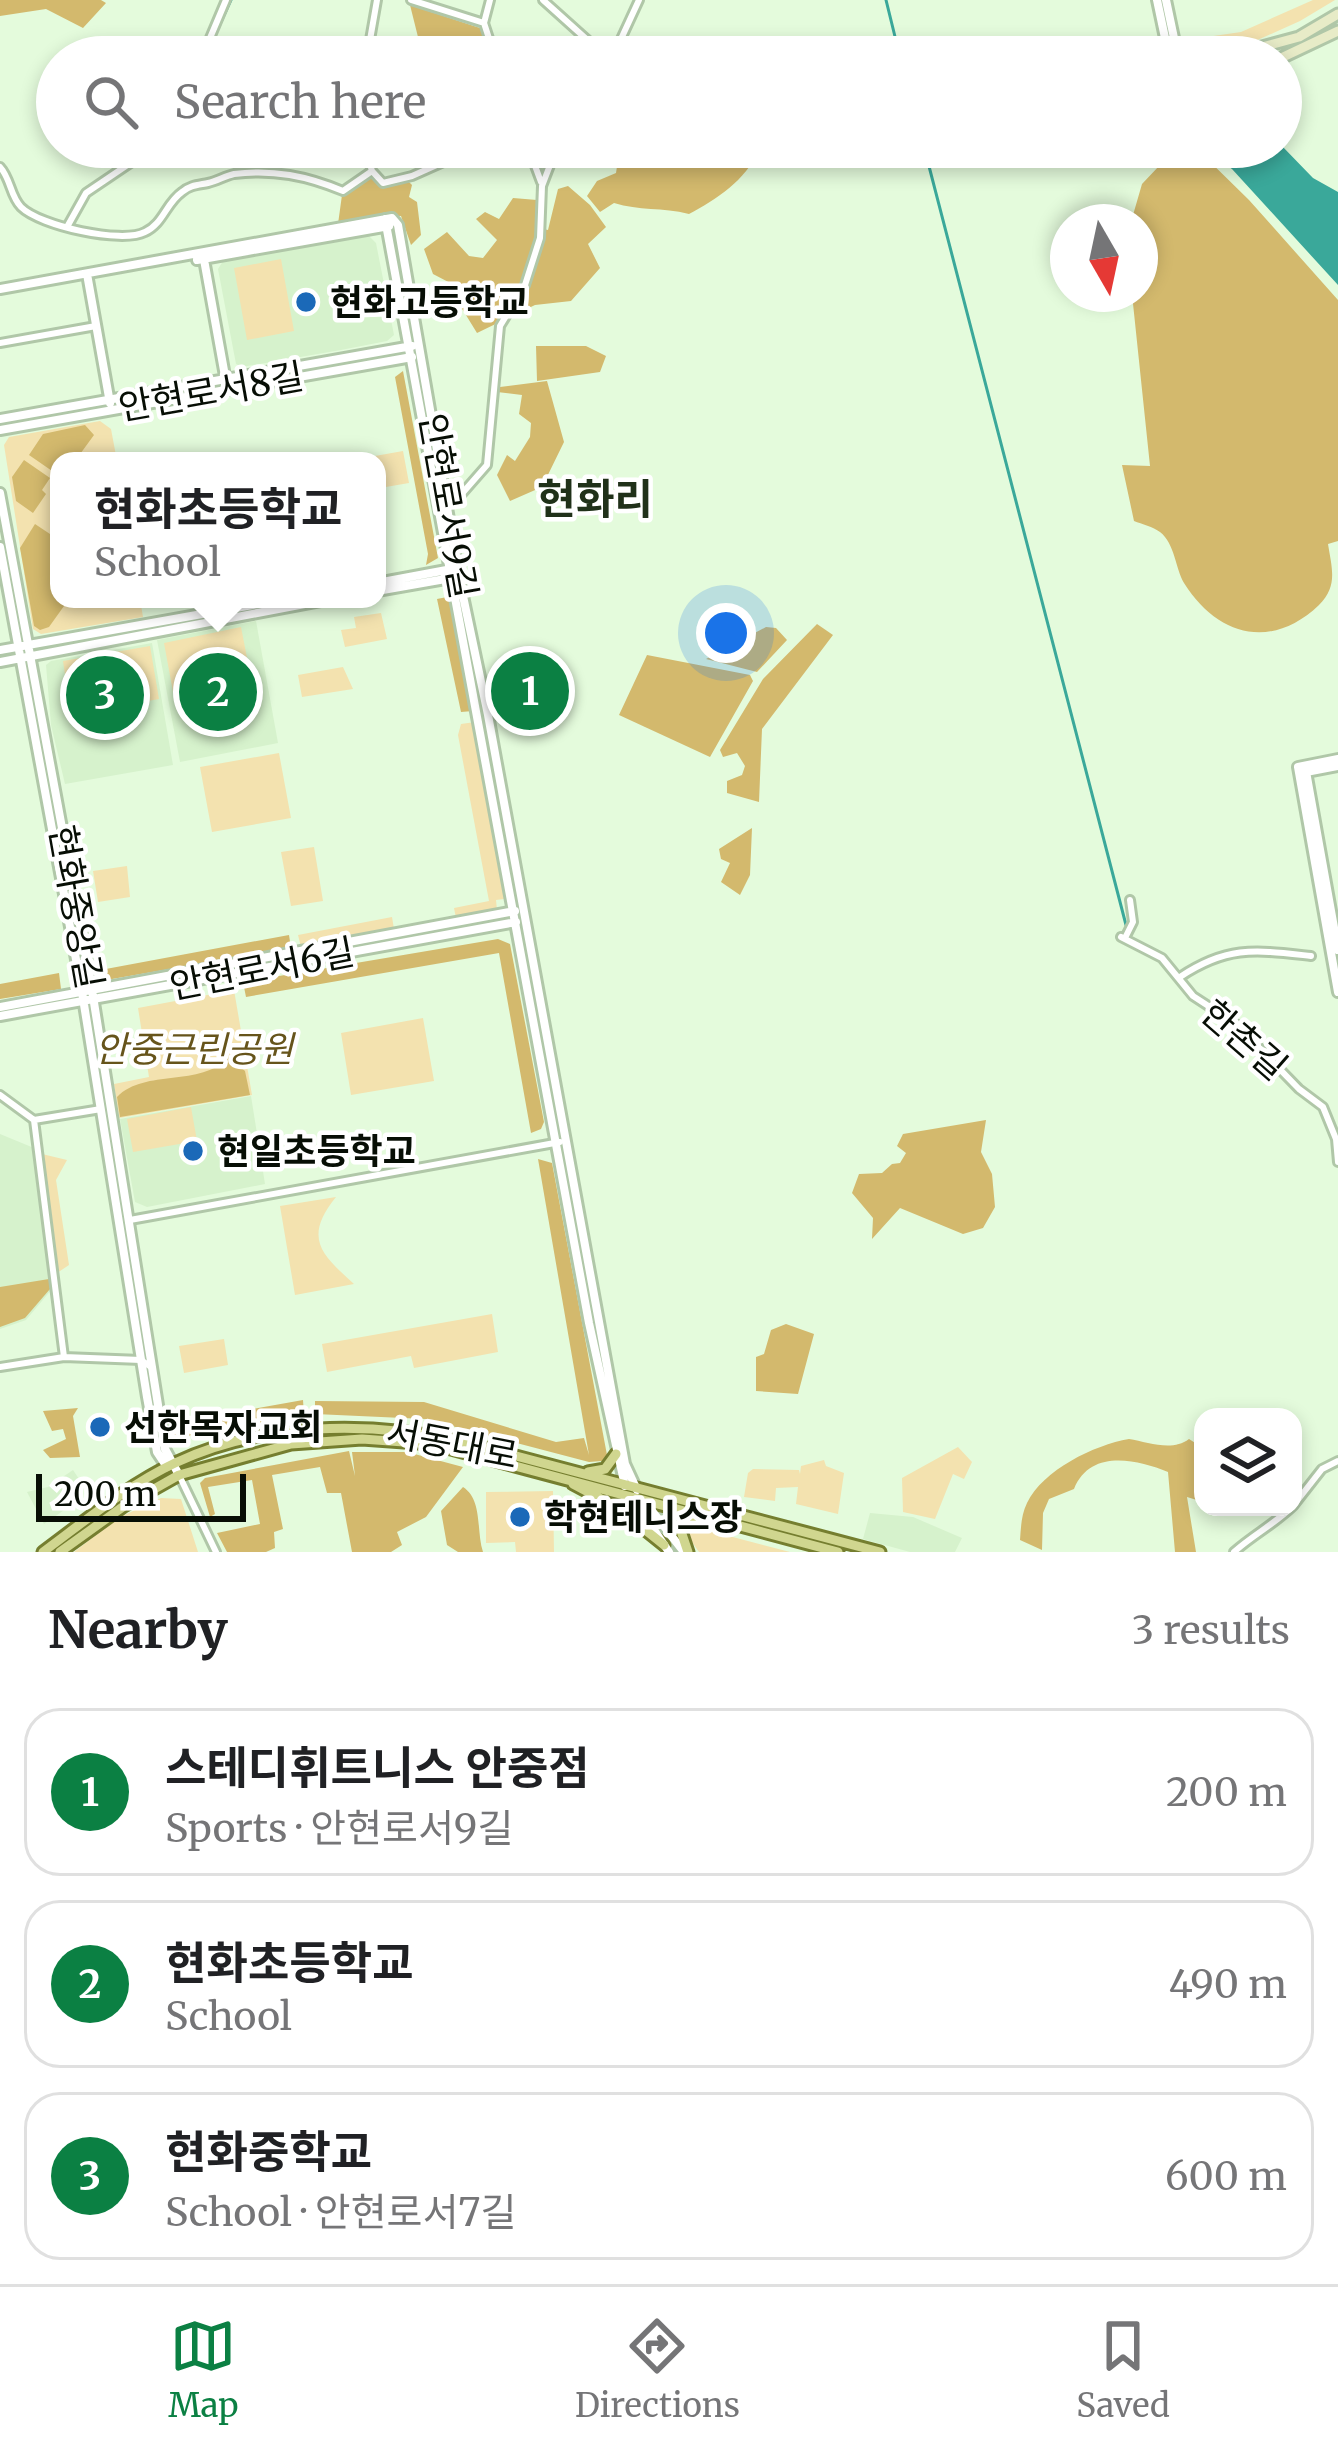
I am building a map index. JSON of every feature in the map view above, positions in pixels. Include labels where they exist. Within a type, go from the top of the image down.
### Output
[{"type":"main road","points":[[1302,36],[1338,14]]},
{"type":"main road","points":[[1302,48],[1338,31]]},
{"type":"main road","name":"서동대로","points":[[43,1552],[170,1466],[282,1433],[379,1429],[431,1435],[583,1472],[705,1516],[838,1552]]},
{"type":"main road","name":"서동대로","points":[[60,1552],[124,1505],[179,1475],[254,1451],[362,1439],[432,1444],[880,1552]]},
{"type":"main road","points":[[583,1472],[604,1469],[616,1454]]},
{"type":"main road","points":[[558,1476],[618,1508],[666,1549]]},
{"type":"main road","points":[[686,1552],[680,1522],[705,1516]]},
{"type":"street","points":[[211,36],[226,0]]},
{"type":"street","points":[[371,36],[377,0]]},
{"type":"street","points":[[411,0],[484,23]]},
{"type":"street","points":[[488,36],[484,23],[490,0]]},
{"type":"street","points":[[543,0],[583,36]]},
{"type":"street","points":[[622,36],[639,0]]},
{"type":"street","points":[[1162,0],[1169,36]]},
{"type":"street","points":[[0,167],[25,211],[67,227],[136,236],[155,226],[184,189],[233,175],[292,173],[343,191],[372,171]]},
{"type":"street","points":[[67,227],[86,194],[124,168]]},
{"type":"street","points":[[371,168],[387,183],[424,168]]},
{"type":"street","points":[[536,168],[542,186]]},
{"type":"street","points":[[443,503],[474,484],[487,465],[500,326],[525,285],[540,238],[542,186],[549,168]]},
{"type":"street","points":[[386,223],[416,351]]},
{"type":"street","points":[[0,291],[386,223],[398,225],[416,351]]},
{"type":"street","name":"안현로서8길","points":[[204,256],[226,376]]},
{"type":"street","points":[[87,277],[111,405]]},
{"type":"street","points":[[0,343],[96,326]]},
{"type":"street","name":"안현로서9길","points":[[416,351],[560,1142],[632,1490]]},
{"type":"street","name":"안현로서8길","points":[[0,430],[226,376],[416,351]]},
{"type":"street","name":"안현로서8길","points":[[0,419],[111,405],[416,351]]},
{"type":"street","name":"현화중앙길","points":[[0,493],[170,1466]]},
{"type":"street","points":[[0,547],[88,997],[101,1109],[124,1221],[157,1452],[179,1475],[216,1552]]},
{"type":"street","points":[[386,585],[454,573]]},
{"type":"street","points":[[0,650],[235,608]]},
{"type":"street","points":[[0,662],[284,608]]},
{"type":"street","points":[[1302,769],[1338,763]]},
{"type":"street","points":[[1302,769],[1338,950]]},
{"type":"street","points":[[1302,769],[1338,992]]},
{"type":"street","name":"한촌길","points":[[1130,900],[1132,922],[1123,937],[1162,958],[1193,996],[1236,1024],[1323,1108],[1336,1139],[1338,1162]]},
{"type":"street","name":"안현로서6길","points":[[0,1016],[518,916]]},
{"type":"street","points":[[1180,977],[1226,952],[1312,956]]},
{"type":"street","name":"안현로서6길","points":[[0,1006],[88,997]]},
{"type":"street","points":[[0,1095],[34,1120],[64,1357]]},
{"type":"street","points":[[34,1120],[101,1109]]},
{"type":"street","points":[[124,1221],[560,1142],[616,1454],[666,1549]]},
{"type":"street","points":[[0,1367],[64,1357],[141,1360],[151,1367]]},
{"type":"street","points":[[1302,1495],[1322,1469],[1338,1461]]},
{"type":"street","points":[[632,1490],[686,1552]]},
{"type":"street","points":[[1234,1552],[1283,1516]]},
{"type":"shaded area","points":[[0,0],[106,3],[83,28],[46,9],[0,16]]},
{"type":"shaded area","points":[[410,5],[480,28],[483,36],[418,36]]},
{"type":"shaded area","points":[[617,168],[748,168],[729,188],[689,214],[614,203],[600,212],[587,196],[597,181],[616,173]]},
{"type":"shaded area","points":[[1157,168],[1216,168],[1338,300],[1338,541],[1328,544],[1331,584],[1319,605],[1283,628],[1247,631],[1213,616],[1184,583],[1165,537],[1134,521],[1122,465],[1150,466],[1134,312],[1158,312],[1158,204],[1136,204],[1142,184]]},
{"type":"shaded area","points":[[368,176],[381,186],[408,181],[412,185],[409,197],[417,202],[421,235],[411,245],[401,216],[375,215],[338,224],[342,195]]},
{"type":"shaded area","points":[[568,186],[606,227],[588,244],[600,268],[571,301],[535,305],[477,333],[461,307],[456,286],[433,274],[424,249],[447,232],[469,256],[483,258],[497,240],[476,219],[485,212],[499,219],[513,198],[537,200],[535,227],[548,230],[558,189]]},
{"type":"shaded area","name":"현화고등학교","points":[[369,236],[376,243],[394,335],[387,341],[341,350],[242,367],[236,364],[218,269],[223,261]]},
{"type":"shaded area","points":[[536,346],[586,346],[606,356],[600,372],[537,381]]},
{"type":"shaded area","points":[[403,371],[438,558],[426,565],[428,554],[395,377]]},
{"type":"shaded area","points":[[547,381],[564,442],[542,487],[510,501],[497,475],[507,455],[515,461],[530,437],[531,423],[519,414],[522,395],[497,392],[500,387]]},
{"type":"shaded area","points":[[85,425],[94,435],[82,452],[50,452],[50,470],[29,455],[43,434]]},
{"type":"shaded area","points":[[24,460],[50,478],[33,513],[16,501],[12,477]]},
{"type":"shaded area","points":[[35,524],[50,534],[50,608],[63,608],[49,627],[40,630],[34,626],[20,548]]},
{"type":"shaded area","points":[[452,596],[473,711],[461,712],[437,599]]},
{"type":"shaded area","points":[[256,621],[278,743],[180,762],[157,640]]},
{"type":"shaded area","points":[[817,624],[833,635],[762,729],[759,802],[727,793],[727,781],[742,775],[745,766],[737,753],[723,757],[720,750],[763,679]]},
{"type":"shaded area","points":[[766,627],[776,628],[787,640],[757,672],[706,659]]},
{"type":"shaded area","points":[[152,643],[173,765],[65,784],[51,725],[46,665]]},
{"type":"shaded area","points":[[647,655],[750,675],[753,681],[710,757],[619,715]]},
{"type":"shaded area","points":[[752,828],[750,875],[740,895],[721,882],[730,863],[721,859],[719,849]]},
{"type":"shaded area","points":[[289,935],[291,948],[112,979],[96,977],[95,971]]},
{"type":"shaded area","points":[[498,939],[510,944],[544,1122],[531,1133],[499,953],[246,997],[243,982]]},
{"type":"shaded area","points":[[59,973],[61,989],[0,999],[0,984]]},
{"type":"shaded area","points":[[229,1057],[245,1071],[250,1095],[120,1117],[117,1097],[129,1088],[203,1072]]},
{"type":"shaded area","name":"현일초등학교","points":[[251,1096],[265,1184],[147,1207],[135,1202],[120,1119]]},
{"type":"shaded area","points":[[986,1120],[981,1152],[992,1174],[995,1207],[983,1228],[963,1234],[900,1208],[872,1239],[873,1218],[852,1193],[859,1174],[882,1173],[900,1163],[906,1153],[897,1146],[903,1134]]},
{"type":"shaded area","points":[[0,1134],[34,1148],[52,1289],[26,1320],[0,1329]]},
{"type":"shaded area","points":[[538,1159],[552,1163],[607,1455],[602,1461],[589,1462],[425,1419],[315,1414],[315,1401],[424,1402],[556,1442],[584,1438],[589,1455]]},
{"type":"shaded area","points":[[49,1279],[50,1289],[25,1318],[0,1327],[0,1287]]},
{"type":"shaded area","points":[[786,1324],[814,1334],[798,1394],[756,1391],[756,1357],[764,1354],[771,1330]]},
{"type":"shaded area","points":[[303,1400],[304,1415],[171,1439],[169,1424]]},
{"type":"shaded area","points":[[78,1408],[73,1416],[80,1457],[50,1458],[43,1450],[66,1439],[63,1429],[52,1431],[43,1411]]},
{"type":"shaded area","points":[[1129,1439],[1168,1446],[1189,1439],[1194,1442],[1194,1499],[1187,1497],[1196,1552],[1175,1552],[1168,1472],[1128,1461],[1091,1468],[1074,1489],[1049,1499],[1043,1513],[1042,1550],[1020,1540],[1025,1508],[1035,1491],[1057,1470],[1101,1447]]},
{"type":"shaded area","points":[[349,1451],[355,1476],[352,1452],[407,1452],[463,1467],[426,1517],[397,1532],[402,1545],[391,1552],[352,1552],[341,1493],[327,1493],[320,1467],[272,1475],[283,1529],[274,1532],[275,1548],[227,1552],[217,1533],[260,1524],[252,1480],[208,1487],[215,1514],[210,1517],[200,1483],[205,1478]]},
{"type":"shaded area","points":[[73,1470],[83,1485],[70,1506],[44,1524],[27,1492],[48,1487]]},
{"type":"shaded area","points":[[463,1487],[474,1500],[483,1552],[458,1552],[447,1545],[441,1511]]},
{"type":"shaded area","points":[[870,1513],[913,1517],[962,1538],[955,1552],[910,1552],[863,1539]]},
{"type":"green space","points":[[1313,0],[1335,0],[1266,36],[1214,36],[1241,32]]},
{"type":"green space","points":[[281,259],[294,331],[247,340],[234,268]]},
{"type":"green space","points":[[100,421],[111,429],[115,452],[50,452],[50,608],[142,608],[143,617],[41,634],[33,629],[4,445],[9,437]]},
{"type":"green space","points":[[403,451],[409,483],[386,487],[386,454]]},
{"type":"green space","points":[[381,613],[387,639],[345,647],[341,630],[356,628],[354,617]]},
{"type":"green space","points":[[241,627],[251,678],[173,692],[164,643]]},
{"type":"green space","points":[[150,646],[159,699],[71,715],[63,661]]},
{"type":"green space","points":[[343,667],[353,689],[302,697],[298,675]]},
{"type":"green space","points":[[475,722],[504,899],[496,900],[497,910],[456,918],[454,908],[489,901],[458,735],[461,724]]},
{"type":"green space","points":[[279,753],[291,818],[212,832],[200,767]]},
{"type":"green space","points":[[314,847],[323,901],[291,906],[281,852]]},
{"type":"green space","points":[[127,866],[130,897],[98,902],[93,871]]},
{"type":"green space","points":[[392,917],[394,929],[301,947],[298,935]]},
{"type":"green space","name":"안중근린공원","points":[[234,990],[252,1095],[119,1118],[114,1084],[149,1077],[138,1008]]},
{"type":"green space","points":[[423,1018],[434,1081],[351,1095],[341,1033]]},
{"type":"green space","points":[[191,1107],[197,1141],[133,1152],[127,1119]]},
{"type":"green space","points":[[42,1154],[67,1160],[56,1180],[69,1265],[57,1273]]},
{"type":"green space","points":[[336,1197],[320,1224],[320,1245],[354,1284],[295,1295],[280,1206]]},
{"type":"green space","points":[[492,1314],[498,1352],[414,1368],[411,1356],[327,1372],[322,1344]]},
{"type":"green space","points":[[224,1339],[228,1365],[184,1373],[179,1346]]},
{"type":"green space","points":[[958,1447],[972,1462],[964,1479],[953,1474],[935,1519],[903,1512],[902,1478]]},
{"type":"green space","points":[[824,1460],[826,1466],[844,1473],[838,1514],[796,1504],[798,1487],[776,1488],[775,1501],[744,1497],[753,1469],[799,1470],[800,1474],[801,1466]]},
{"type":"green space","name":"학현테니스장","points":[[553,1491],[554,1552],[516,1552],[515,1542],[486,1543],[486,1492]]},
{"type":"green space","points":[[161,1498],[181,1499],[198,1552],[74,1552],[118,1518]]},
{"type":"green space","points":[[687,1526],[790,1552],[699,1552],[687,1535]]},
{"type":"water","points":[[1302,167],[1338,192],[1338,285],[1232,169]]},
{"type":"waterway","points":[[215,36],[231,0]]},
{"type":"waterway","points":[[886,0],[895,36]]},
{"type":"waterway","points":[[87,197],[128,168]]},
{"type":"waterway","points":[[929,168],[1126,925]]},
{"type":"place","name":"현화고등학교","points":[[306,302]]},
{"type":"place","name":"스테디휘트니스 안중점","points":[[530,691]]},
{"type":"place","name":"현화초등학교","points":[[218,692]]},
{"type":"place","name":"현화중학교","points":[[105,695]]},
{"type":"place","name":"현일초등학교","points":[[193,1151]]},
{"type":"place","name":"선한목자교회","points":[[100,1427]]},
{"type":"place","name":"학현테니스장","points":[[520,1517]]},
{"type":"district","name":"현화리","points":[[595,499]]}]
